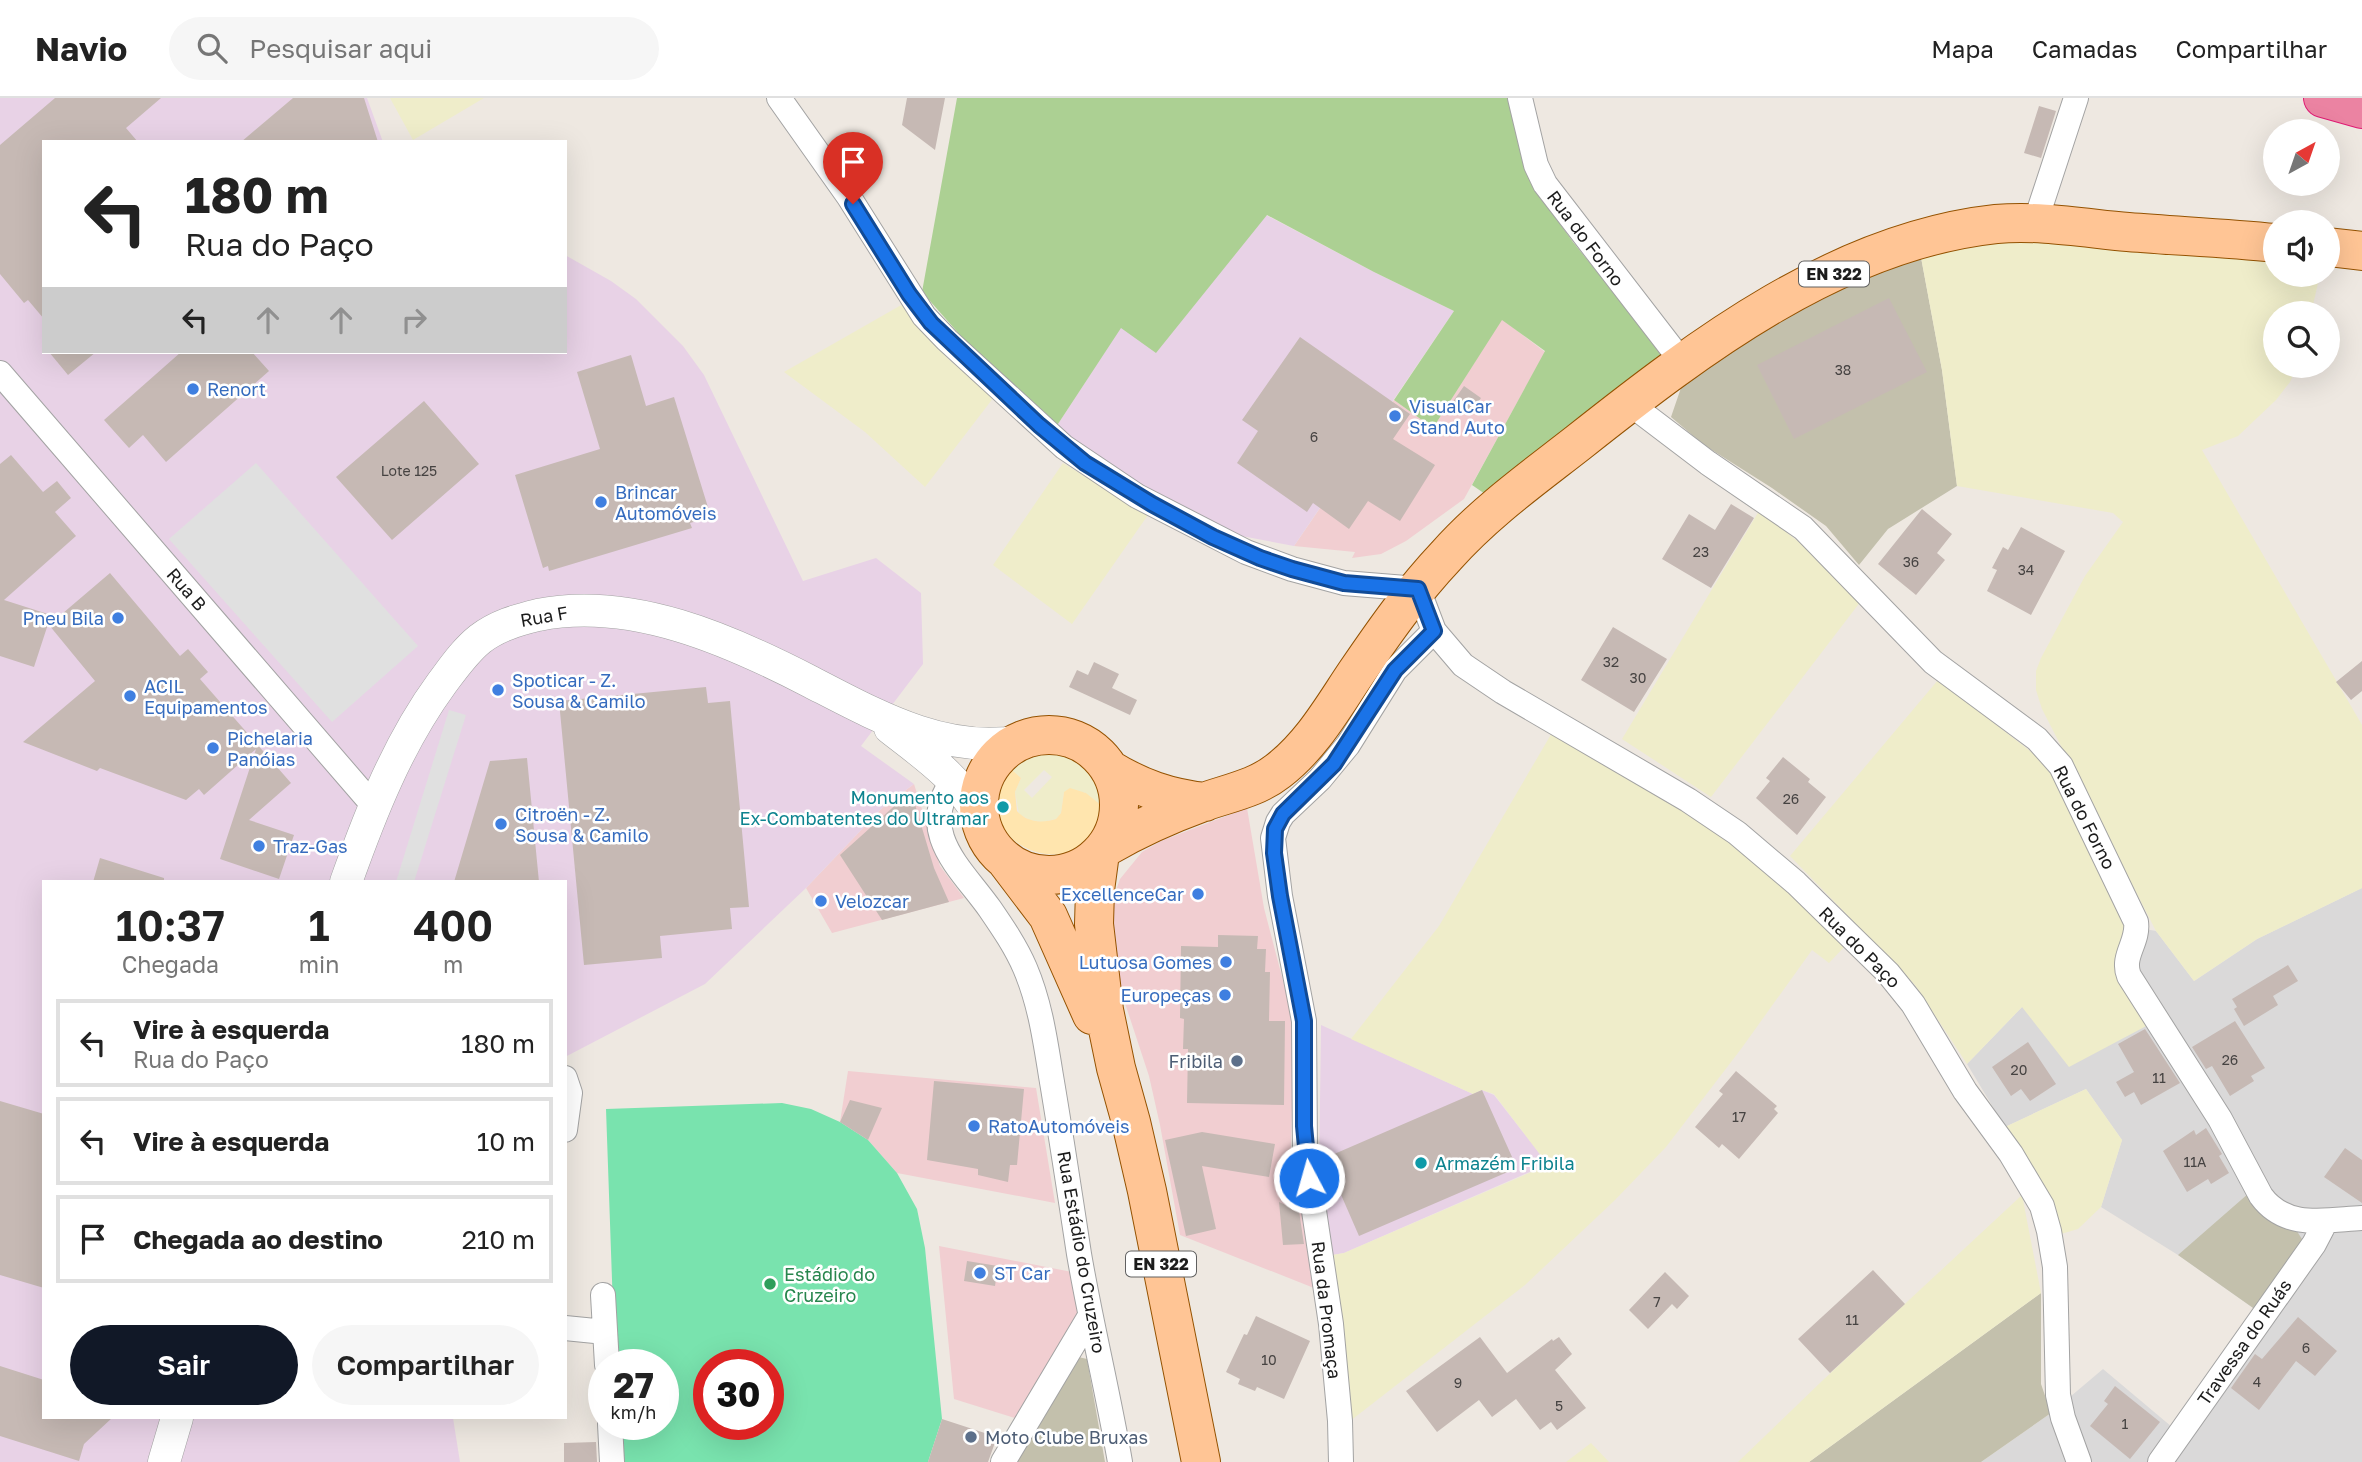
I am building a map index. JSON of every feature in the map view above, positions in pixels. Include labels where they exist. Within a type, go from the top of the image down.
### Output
[{"type":"highway","points":[[2323,98],[2362,109]]},
{"type":"main road","name":"EN 322","points":[[1007,862],[1027,872],[1050,874],[1080,868],[1103,850],[1145,826],[1205,802],[1250,788],[1276,774],[1320,727],[1390,623],[1461,539],[1490,512],[1682,363],[1758,312],[1852,265],[1944,233],[1993,225],[2035,223],[2263,242]]},
{"type":"main road","points":[[2340,248],[2362,251]]},
{"type":"main road","name":"EN 322","points":[[1020,741],[1039,735],[1060,736],[1079,742],[1096,753],[1109,769],[1117,788],[1119,808],[1115,829],[1103,850],[1095,890],[1094,924],[1104,1010],[1147,1191],[1201,1462]]},
{"type":"main road","points":[[979,816],[979,793],[987,771],[1001,754],[1020,741]]},
{"type":"main road","name":"EN 322","points":[[1109,769],[1156,793],[1205,802]]},
{"type":"main road","name":"EN 322","points":[[979,816],[984,834],[994,849],[1048,916],[1116,1068]]},
{"type":"street","points":[[779,98],[849,197],[924,316],[1064,447],[1137,496],[1246,552],[1292,569],[1344,583],[1418,589]]},
{"type":"street","name":"Rua do Forno","points":[[1520,98],[1536,165],[1545,184],[1682,363]]},
{"type":"street","points":[[2035,223],[2076,98]]},
{"type":"street","name":"Rua B","points":[[0,373],[373,805]]},
{"type":"street","name":"Rua do Forno","points":[[1629,403],[1708,463],[1803,528],[1933,662],[2051,752],[2071,785],[2136,922],[2136,936],[2126,963],[2129,976],[2220,1119],[2266,1202],[2292,1219],[2326,1221],[2362,1218]]},
{"type":"street","name":"Rua do Paço","points":[[1418,589],[1434,631],[1452,654],[1476,675],[1688,800],[1737,833],[1796,883],[1902,989],[1965,1091],[2011,1154],[2042,1206],[2055,1267],[2058,1395],[2063,1418],[2079,1462]]},
{"type":"street","name":"Rua F","points":[[347,880],[373,805],[417,721],[467,652],[495,629],[513,621],[552,612],[579,610],[632,615],[688,630],[768,661],[873,715]]},
{"type":"street","name":"Rua da Promaça","points":[[1341,1462],[1331,1324],[1305,1151],[1304,1021],[1280,896],[1273,838],[1283,814],[1320,779],[1348,745],[1395,670],[1434,631]]},
{"type":"street","points":[[873,715],[960,742],[992,745],[1020,741]]},
{"type":"street","points":[[873,715],[953,780],[969,798],[979,816]]},
{"type":"street","name":"Rua Estádio do Cruzeiro","points":[[953,780],[945,791],[939,816],[945,846],[951,859],[989,907],[1012,942],[1038,1003],[1090,1316],[1120,1462]]},
{"type":"street","points":[[567,1084],[570,1093],[567,1115]]},
{"type":"street","name":"Travessa do Ruás","points":[[2160,1462],[2314,1244],[2326,1221]]},
{"type":"street","points":[[603,1295],[607,1349]]},
{"type":"street","points":[[1003,1462],[1090,1316]]},
{"type":"street","points":[[567,1328],[606,1332]]},
{"type":"street","points":[[164,1462],[177,1419]]},
{"type":"street","points":[[611,1440],[612,1462]]},
{"type":"shaded area","points":[[0,98],[367,98],[382,140],[42,140],[42,354],[567,354],[567,256],[636,299],[683,346],[704,375],[803,581],[876,558],[921,593],[923,664],[861,746],[914,784],[883,807],[806,888],[705,984],[567,1056],[567,880],[42,880],[42,1419],[453,1419],[460,1462],[0,1462]]},
{"type":"shaded area","points":[[390,98],[484,98],[413,140]]},
{"type":"shaded area","points":[[1266,215],[1454,311],[1294,546],[1231,534],[1127,478],[1056,427],[1121,327],[1156,352]]},
{"type":"shaded area","points":[[2013,241],[2263,253],[2263,287],[2317,287],[2314,301],[2263,301],[2263,378],[2292,378],[2276,400],[2238,436],[2202,450],[2362,725],[2362,888],[2257,939],[2194,981],[2156,931],[2042,709],[2036,690],[2036,671],[2041,658],[2085,576],[2123,522],[2113,513],[1957,486],[1942,370],[1920,252]]},
{"type":"shaded area","points":[[1920,252],[1942,370],[1957,486],[1888,529],[1859,565],[1826,526],[1704,445],[1671,417],[1684,379],[1779,316]]},
{"type":"shaded area","points":[[903,304],[947,358],[994,397],[925,487],[865,432],[784,372]]},
{"type":"shaded area","points":[[1502,319],[1545,352],[1464,499],[1406,541],[1381,554],[1352,558],[1355,552],[1294,546],[1394,400],[1433,428]]},
{"type":"shaded area","points":[[256,463],[418,646],[332,722],[169,539]]},
{"type":"shaded area","points":[[1063,463],[1148,515],[1072,624],[993,565]]},
{"type":"shaded area","points":[[1759,511],[1813,553],[1861,601],[1711,797],[1622,739]]},
{"type":"shaded area","points":[[1938,680],[2047,764],[2128,926],[2150,1024],[2069,1067],[2022,1007],[1967,1064],[1915,985],[1790,856]]},
{"type":"shaded area","points":[[449,710],[466,715],[415,880],[397,880]]},
{"type":"shaded area","points":[[1553,731],[1693,809],[1847,944],[1829,963],[1812,950],[1666,1147],[1615,1200],[1525,1285],[1345,1425],[1327,1256],[1344,1253],[1548,1165],[1494,1094],[1482,1090],[1473,1094],[1351,1039],[1439,926]]},
{"type":"shaded area","points":[[1046,754],[1063,755],[1079,763],[1091,775],[1099,791],[1101,805],[1084,792],[1064,792],[1061,813],[1056,819],[1042,822],[1019,814],[1015,792],[1021,778],[1012,770],[1029,758]],"holes":[[[1044,770],[1052,777],[1032,798],[1024,790]]]},
{"type":"shaded area","points":[[914,784],[940,866],[964,898],[832,933],[806,888],[883,807]]},
{"type":"shaded area","points":[[1247,808],[1264,908],[1294,1023],[1291,1147],[1314,1288],[1180,1235],[1149,1076],[1119,985],[1111,930],[1114,896],[1120,879],[1142,852],[1161,841]]},
{"type":"shaded area","points":[[2362,888],[2362,1462],[1981,1462],[2051,1413],[2103,1369],[2172,1427],[2256,1310],[2178,1255],[2101,1207],[2122,1140],[2086,1089],[2005,1127],[1967,1064],[2022,1007],[2128,926],[2156,931],[2194,981],[2257,939]]},
{"type":"shaded area","points":[[1321,1025],[1473,1094],[1482,1090],[1494,1095],[1548,1164],[1344,1253],[1327,1256],[1319,1178]]},
{"type":"shaded area","points":[[848,1071],[1036,1088],[1055,1203],[897,1173],[868,1140],[840,1122]]},
{"type":"shaded area","points":[[2086,1089],[2122,1140],[2101,1207],[2078,1229],[2054,1236],[2005,1127]]},
{"type":"shaded area","points":[[2249,1193],[2295,1228],[2305,1244],[2256,1310],[2178,1255]]},
{"type":"shaded area","points":[[2022,1195],[2041,1293],[1809,1462],[1738,1462],[1822,1381]]},
{"type":"shaded area","points":[[939,1246],[1072,1272],[1079,1316],[1018,1419],[954,1399]]},
{"type":"shaded area","points":[[2041,1293],[2041,1384],[2051,1413],[1981,1462],[1809,1462]]},
{"type":"shaded area","points":[[1074,1356],[1087,1359],[1105,1462],[1012,1462]]},
{"type":"shaded area","points":[[1591,1443],[1609,1462],[1566,1462]]},
{"type":"green space","points":[[957,98],[1513,98],[1535,189],[1573,242],[1664,355],[1488,496],[1472,485],[1545,351],[1502,320],[1433,428],[1394,400],[1454,311],[1267,215],[1156,353],[1121,328],[1056,427],[991,370],[922,292]]},
{"type":"green space","name":"Estádio do Cruzeiro","points":[[782,1103],[811,1109],[840,1122],[868,1140],[897,1173],[917,1209],[925,1248],[942,1419],[928,1462],[621,1462],[620,1440],[679,1440],[679,1349],[614,1349],[606,1109]]},
{"type":"sand","points":[[1012,770],[1021,778],[1015,792],[1017,811],[1021,815],[1035,821],[1056,819],[1061,813],[1064,792],[1070,788],[1086,793],[1101,805],[1093,833],[1077,849],[1055,854],[1033,851],[1013,840],[1001,821],[999,798]]},
{"type":"building","points":[[55,98],[161,98],[126,128],[136,140],[42,140],[42,317],[28,300],[24,303],[0,274],[0,145]]},
{"type":"building","points":[[293,98],[364,98],[377,140],[243,140]]},
{"type":"building","points":[[907,98],[945,98],[935,150],[902,125]]},
{"type":"building","points":[[2039,106],[2056,111],[2041,158],[2024,153]]},
{"type":"building","points":[[1889,298],[1927,372],[1794,439],[1757,365]]},
{"type":"building","points":[[1300,337],[1410,414],[1393,439],[1435,465],[1400,521],[1368,501],[1349,529],[1313,503],[1307,512],[1237,463],[1258,431],[1242,420]]},
{"type":"building","points":[[51,354],[94,354],[68,375]]},
{"type":"building","points":[[179,354],[254,354],[269,371],[166,462],[143,435],[129,448],[104,420]]},
{"type":"building","points":[[631,355],[646,406],[674,397],[711,517],[690,523],[692,528],[549,571],[548,566],[543,568],[515,475],[600,449],[577,372]]},
{"type":"building","points":[[1464,386],[1481,398],[1469,415],[1452,403]]},
{"type":"building","points":[[424,401],[479,464],[392,540],[336,477]]},
{"type":"building","points":[[11,455],[43,492],[57,481],[71,498],[55,512],[76,536],[4,600],[51,615],[34,667],[0,656],[0,464]]},
{"type":"building","points":[[1731,504],[1754,518],[1711,588],[1662,559],[1689,514],[1715,530]]},
{"type":"building","points":[[1922,509],[1952,534],[1937,553],[1945,560],[1916,595],[1878,564]]},
{"type":"building","points":[[2021,527],[2065,551],[2031,615],[1987,591],[1997,570],[1992,568],[2003,547],[2008,550]]},
{"type":"building","points":[[110,573],[180,656],[188,649],[208,672],[200,679],[291,783],[249,820],[294,835],[279,879],[220,859],[256,749],[204,795],[199,789],[186,800],[100,768],[97,771],[23,742],[95,681],[49,625]]},
{"type":"building","points":[[1613,627],[1667,659],[1634,712],[1581,680]]},
{"type":"building","points":[[2362,661],[2362,691],[2351,700],[2336,682]]},
{"type":"building","points":[[1094,662],[1119,674],[1112,688],[1137,700],[1130,715],[1069,687],[1077,670],[1088,675]]},
{"type":"building","points":[[706,687],[708,703],[730,701],[749,907],[730,908],[732,929],[660,936],[662,958],[584,965],[559,701]]},
{"type":"building","points":[[1783,757],[1810,779],[1808,782],[1826,797],[1797,835],[1756,798],[1770,781],[1766,778]]},
{"type":"building","points":[[527,758],[539,880],[455,880],[490,761]]},
{"type":"building","points":[[911,791],[934,868],[949,902],[882,920],[840,855]]},
{"type":"building","points":[[100,858],[164,878],[164,880],[94,880]]},
{"type":"building","points":[[1218,935],[1258,936],[1257,949],[1266,949],[1265,972],[1270,972],[1269,1021],[1285,1021],[1284,1105],[1187,1103],[1188,1049],[1183,1049],[1184,1019],[1180,1018],[1181,946],[1218,947]]},
{"type":"building","points":[[2288,965],[2298,981],[2273,996],[2278,1005],[2244,1026],[2234,1009],[2237,1007],[2232,999]]},
{"type":"building","points":[[2235,1021],[2265,1068],[2251,1076],[2254,1081],[2230,1096],[2212,1066],[2206,1069],[2192,1047]]},
{"type":"building","points":[[2145,1029],[2180,1083],[2141,1105],[2134,1092],[2125,1097],[2116,1082],[2134,1072],[2118,1044]]},
{"type":"building","points":[[2028,1042],[2056,1084],[2030,1101],[2021,1089],[2011,1096],[1992,1067]]},
{"type":"building","points":[[1736,1071],[1777,1106],[1774,1109],[1778,1113],[1739,1159],[1722,1144],[1719,1148],[1695,1127],[1723,1094],[1719,1091]]},
{"type":"building","points":[[934,1081],[1024,1089],[1017,1165],[1010,1165],[1008,1182],[978,1175],[978,1169],[927,1160]]},
{"type":"building","name":"Armazém Fribila","points":[[1482,1090],[1517,1168],[1359,1236],[1325,1158]]},
{"type":"building","points":[[850,1100],[882,1108],[868,1140],[840,1122]]},
{"type":"building","points":[[0,1101],[42,1113],[42,1287],[0,1275]]},
{"type":"building","points":[[2206,1128],[2222,1154],[2219,1156],[2229,1173],[2211,1184],[2208,1179],[2187,1192],[2163,1151],[2194,1130],[2196,1135]]},
{"type":"building","points":[[1202,1132],[1275,1144],[1269,1177],[1202,1166],[1216,1229],[1186,1236],[1165,1140]]},
{"type":"building","points":[[2345,1148],[2362,1160],[2362,1203],[2324,1177]]},
{"type":"building","points":[[1279,1202],[1299,1211],[1304,1244],[1283,1245]]},
{"type":"building","points":[[967,1261],[998,1266],[995,1286],[964,1281]]},
{"type":"building","points":[[1873,1270],[1905,1304],[1830,1373],[1798,1339]]},
{"type":"building","points":[[1665,1272],[1689,1296],[1677,1309],[1672,1304],[1648,1329],[1629,1310]]},
{"type":"building","points":[[1256,1316],[1310,1341],[1284,1399],[1257,1387],[1255,1391],[1238,1384],[1240,1379],[1226,1372]]},
{"type":"building","points":[[2298,1317],[2337,1351],[2315,1376],[2296,1361],[2259,1410],[2231,1388],[2255,1354],[2262,1359]]},
{"type":"building","points":[[1480,1337],[1507,1373],[1552,1339],[1553,1341],[1559,1337],[1572,1354],[1555,1370],[1586,1408],[1557,1430],[1551,1422],[1540,1430],[1516,1399],[1492,1417],[1479,1400],[1437,1432],[1406,1391]]},
{"type":"building","points":[[0,1366],[42,1379],[42,1419],[111,1419],[84,1444],[79,1461],[0,1436]]},
{"type":"building","points":[[2115,1386],[2160,1422],[2130,1459],[2090,1426],[2108,1404],[2104,1401]]},
{"type":"building","points":[[942,1419],[997,1437],[988,1462],[928,1462]]},
{"type":"building","points":[[596,1442],[597,1462],[564,1462],[564,1443]]},
{"type":"place","name":"Renort","points":[[193,389]]},
{"type":"place","name":"VisualCar Stand Auto","points":[[1395,416]]},
{"type":"place","name":"Brincar Automóveis","points":[[601,502]]},
{"type":"place","name":"Pneu Bila","points":[[118,618]]},
{"type":"place","name":"Spoticar - Z. Sousa & Camilo","points":[[498,690]]},
{"type":"place","name":"ACIL Equipamentos","points":[[130,696]]},
{"type":"place","name":"Pichelaria Panóias","points":[[213,748]]},
{"type":"place","name":"Monumento aos Ex-Combatentes do Ultramar","points":[[1003,807]]},
{"type":"place","name":"Citroën - Z. Sousa & Camilo","points":[[501,824]]},
{"type":"place","name":"Traz-Gas","points":[[259,846]]},
{"type":"place","name":"ExcellenceCar","points":[[1198,894]]},
{"type":"place","name":"Velozcar","points":[[821,901]]},
{"type":"place","name":"Lutuosa Gomes","points":[[1226,962]]},
{"type":"place","name":"Europeças","points":[[1225,995]]},
{"type":"place","name":"Fribila","points":[[1237,1061]]},
{"type":"place","name":"RatoAutomóveis","points":[[974,1126]]},
{"type":"place","name":"Armazém Fribila","points":[[1421,1163]]},
{"type":"place","name":"ST Car","points":[[980,1273]]},
{"type":"place","name":"Estádio do Cruzeiro","points":[[770,1284]]},
{"type":"place","name":"Moto Clube Bruxas","points":[[971,1437]]},
{"type":"route","points":[[853,204],[909,294],[931,323],[1039,425],[1085,463],[1152,504],[1213,537],[1260,558],[1344,583],[1418,589],[1434,631],[1384,684],[1348,745],[1320,779],[1283,814],[1273,838],[1280,896],[1303,1005],[1306,1071],[1304,1126],[1309,1178]]}]
